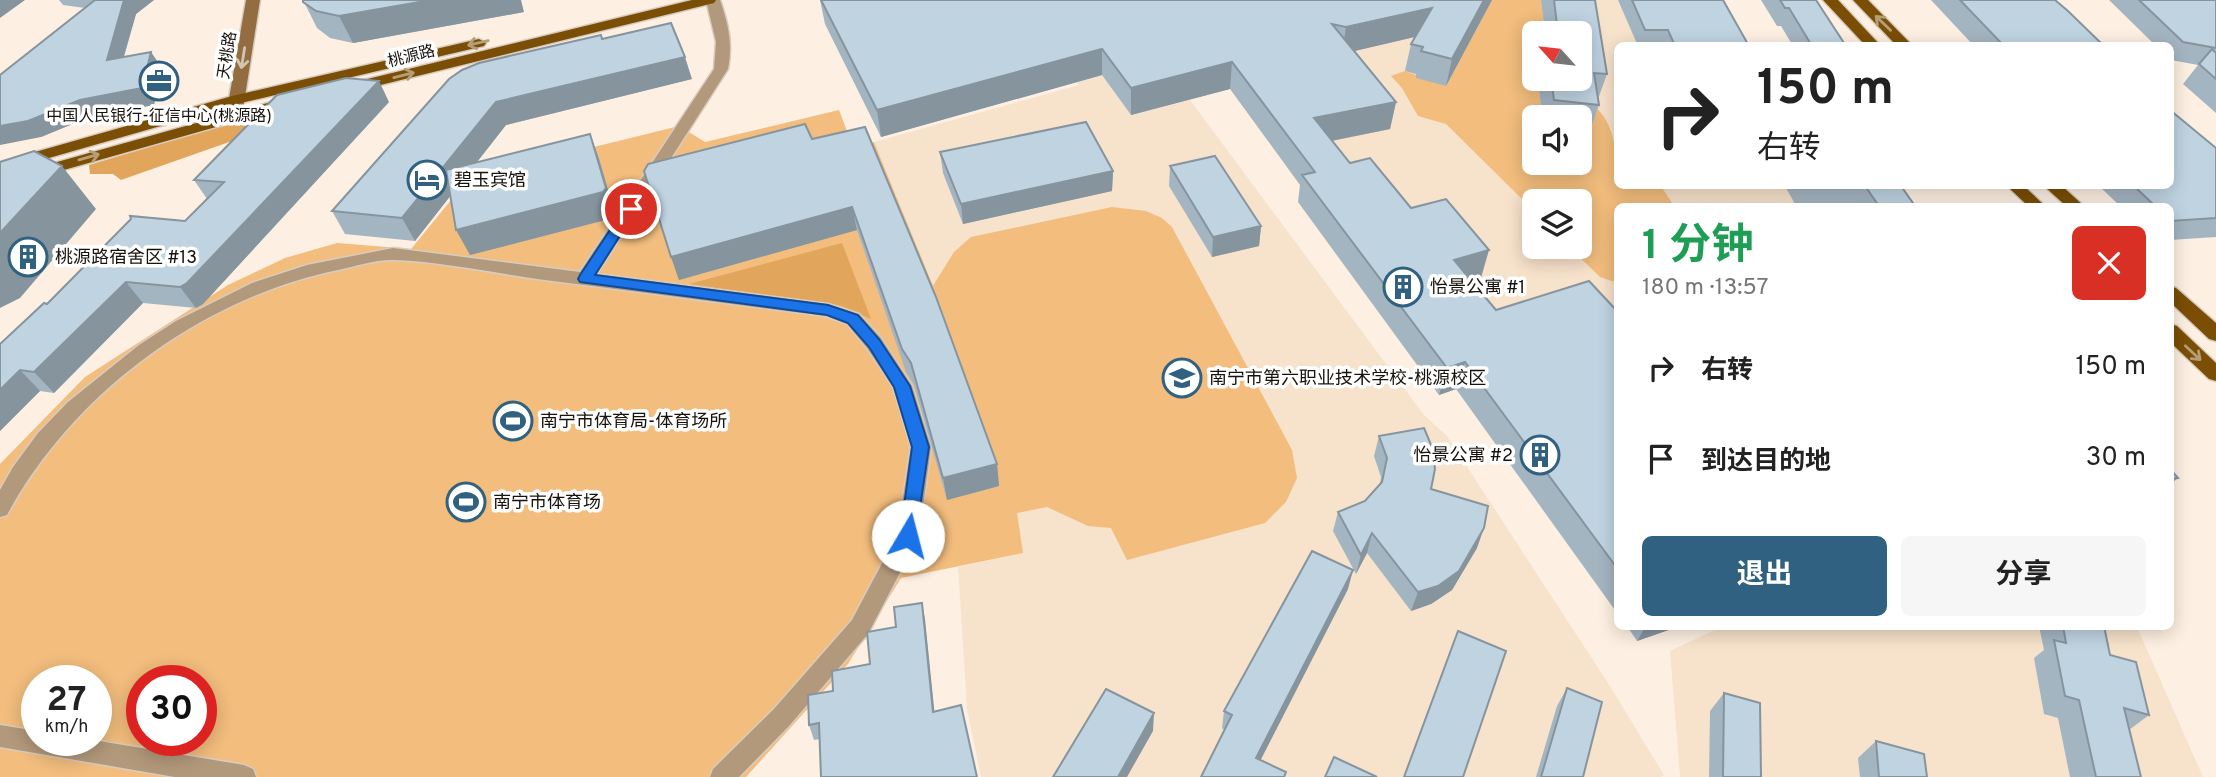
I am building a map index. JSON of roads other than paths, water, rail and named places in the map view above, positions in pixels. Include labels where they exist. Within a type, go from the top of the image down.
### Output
[{"type":"main road","name":"天桃路","points":[[234,116],[253,0]]},
{"type":"main road","name":"桃源路","points":[[0,167],[237,99],[664,0]]},
{"type":"main road","name":"桃源路","points":[[0,183],[234,116],[711,0]]},
{"type":"main road","points":[[1830,0],[1870,42]]},
{"type":"main road","points":[[1860,0],[1902,42]]},
{"type":"main road","points":[[2018,189],[2034,203]]},
{"type":"main road","points":[[2056,189],[2072,203]]},
{"type":"main road","points":[[2174,296],[2216,334]]},
{"type":"main road","points":[[2174,335],[2216,374]]},
{"type":"street","points":[[585,279],[721,69],[726,53],[724,34],[711,0]]},
{"type":"street","points":[[0,509],[39,445],[106,378],[180,328],[259,287],[334,264],[393,254],[828,310],[853,319],[874,343],[902,386],[920,447],[908,536],[860,627],[780,718],[722,777]]},
{"type":"street","points":[[0,736],[209,775],[244,777]]},
{"type":"place","name":"中国人民银行-征信中心(桃源路)","points":[[159,81]]},
{"type":"place","name":"碧玉宾馆","points":[[427,180]]},
{"type":"place","name":"桃源路宿舍区 #13","points":[[28,257]]},
{"type":"place","name":"怡景公寓 #1","points":[[1403,287]]},
{"type":"place","name":"南宁市第六职业技术学校-桃源校区","points":[[1182,378]]},
{"type":"place","name":"南宁市体育局-体育场所","points":[[513,421]]},
{"type":"place","name":"怡景公寓 #2","points":[[1540,455]]},
{"type":"place","name":"南宁市体育场","points":[[466,502]]}]
